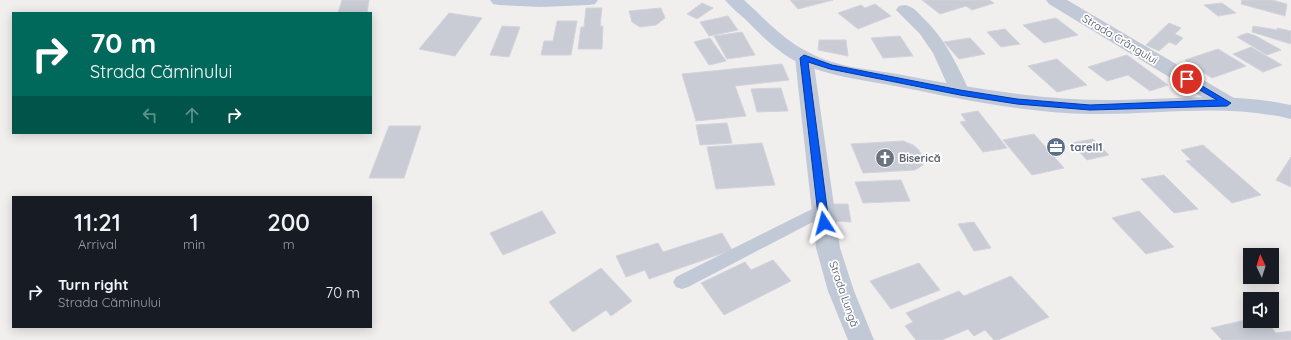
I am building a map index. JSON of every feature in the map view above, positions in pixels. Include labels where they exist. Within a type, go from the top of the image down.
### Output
[{"type":"street","points":[[499,0],[541,2],[589,0]]},
{"type":"street","points":[[734,0],[791,50],[804,58],[830,67],[960,92],[1017,101],[1090,107],[1227,103],[1250,104],[1291,112]]},
{"type":"street","name":"Strada Crângului","points":[[1055,0],[1227,103]]},
{"type":"street","points":[[905,10],[926,30],[942,53],[960,92]]},
{"type":"street","name":"Strada Lungă","points":[[804,58],[828,248],[841,291],[861,340]]},
{"type":"lane","points":[[682,282],[822,210]]},
{"type":"building","points":[[342,0],[369,0],[367,12],[338,12]]},
{"type":"building","points":[[790,0],[833,0],[798,9]]},
{"type":"building","points":[[922,0],[989,0],[994,3],[972,10],[966,6],[940,14]]},
{"type":"building","points":[[1242,0],[1272,0],[1287,4],[1285,16],[1241,4]]},
{"type":"building","points":[[702,3],[713,8],[697,19],[687,14]]},
{"type":"building","points":[[1222,3],[1236,13],[1218,16],[1204,5]]},
{"type":"building","points":[[875,4],[891,16],[858,29],[838,13],[861,5],[865,8]]},
{"type":"building","points":[[586,8],[602,8],[600,26],[603,26],[602,49],[578,49],[581,27],[584,27]]},
{"type":"building","points":[[661,8],[665,18],[656,25],[640,27],[632,22],[629,11]]},
{"type":"building","points":[[449,13],[482,18],[455,56],[419,49]]},
{"type":"building","points":[[728,16],[738,30],[709,36],[700,22]]},
{"type":"building","points":[[1056,18],[1078,35],[1044,43],[1023,25]]},
{"type":"building","points":[[557,21],[577,21],[571,55],[541,55],[544,41],[553,41]]},
{"type":"building","points":[[1169,23],[1181,28],[1175,34],[1183,38],[1176,45],[1169,42],[1159,51],[1146,45]]},
{"type":"building","points":[[502,26],[520,27],[509,57],[490,55]]},
{"type":"building","points":[[1253,26],[1291,31],[1291,44],[1252,32]]},
{"type":"building","points":[[1005,29],[1020,44],[1001,47],[987,32]]},
{"type":"building","points":[[742,32],[755,55],[727,59],[714,36]]},
{"type":"building","points":[[1247,33],[1256,36],[1281,50],[1267,55],[1237,37]]},
{"type":"building","points":[[900,36],[913,56],[883,58],[871,38]]},
{"type":"building","points":[[710,38],[726,61],[709,65],[694,42]]},
{"type":"building","points":[[970,38],[985,54],[959,59],[944,42]]},
{"type":"building","points":[[819,40],[846,40],[848,56],[818,50]]},
{"type":"building","points":[[1251,47],[1282,65],[1263,72],[1233,54]]},
{"type":"building","points":[[1218,49],[1246,66],[1212,78],[1185,60]]},
{"type":"building","points":[[1127,55],[1168,85],[1150,91],[1128,75],[1107,81],[1088,67]]},
{"type":"building","points":[[1057,59],[1087,85],[1057,92],[1028,66]]},
{"type":"building","points":[[782,64],[789,80],[735,86],[746,116],[696,121],[682,74]]},
{"type":"building","points":[[781,88],[788,111],[757,112],[751,89]]},
{"type":"building","points":[[978,111],[1007,148],[983,152],[960,122],[966,121],[961,114]]},
{"type":"building","points":[[727,123],[732,143],[700,145],[696,125]]},
{"type":"building","points":[[389,126],[421,126],[404,178],[369,178]]},
{"type":"building","points":[[1034,134],[1064,168],[1032,175],[1003,140]]},
{"type":"building","points":[[1093,139],[1109,155],[1087,160],[1071,143]]},
{"type":"building","points":[[903,141],[913,145],[919,150],[923,158],[923,165],[915,170],[863,173],[851,144]]},
{"type":"building","points":[[762,143],[775,185],[716,189],[707,147]]},
{"type":"building","points":[[1203,145],[1261,195],[1232,203],[1186,161],[1191,160],[1181,150]]},
{"type":"building","points":[[1291,157],[1291,187],[1276,180]]},
{"type":"building","points":[[1164,175],[1198,209],[1174,213],[1141,179]]},
{"type":"building","points":[[901,180],[910,201],[863,203],[855,182]]},
{"type":"building","points":[[830,204],[848,204],[851,222],[833,221]]},
{"type":"building","points":[[542,211],[556,233],[503,255],[490,233]]},
{"type":"building","points":[[1139,211],[1174,247],[1146,254],[1112,218]]},
{"type":"building","points":[[974,222],[991,248],[974,251],[958,224]]},
{"type":"building","points":[[722,233],[732,250],[649,279],[645,270],[626,277],[616,256],[658,243],[663,252]]},
{"type":"building","points":[[773,260],[791,281],[724,315],[701,283],[745,262],[751,270]]},
{"type":"building","points":[[919,263],[940,290],[891,309],[870,281]]},
{"type":"building","points":[[601,268],[632,301],[611,316],[606,310],[573,332],[549,302]]},
{"type":"building","points":[[1011,276],[1049,317],[998,340],[994,340],[985,330],[974,336],[968,329],[942,340],[916,340],[905,326],[913,322],[906,313],[959,291],[964,296]]},
{"type":"building","points":[[1243,321],[1243,328],[1272,328],[1276,333],[1291,331],[1291,340],[1222,340],[1211,328]]},
{"type":"place","name":"tarell1","points":[[1056,147]]},
{"type":"place","name":"Biserică","points":[[885,158]]},
{"type":"route","points":[[824,223],[804,58],[830,67],[960,92],[1054,105],[1118,107],[1227,103],[1187,79]]}]
